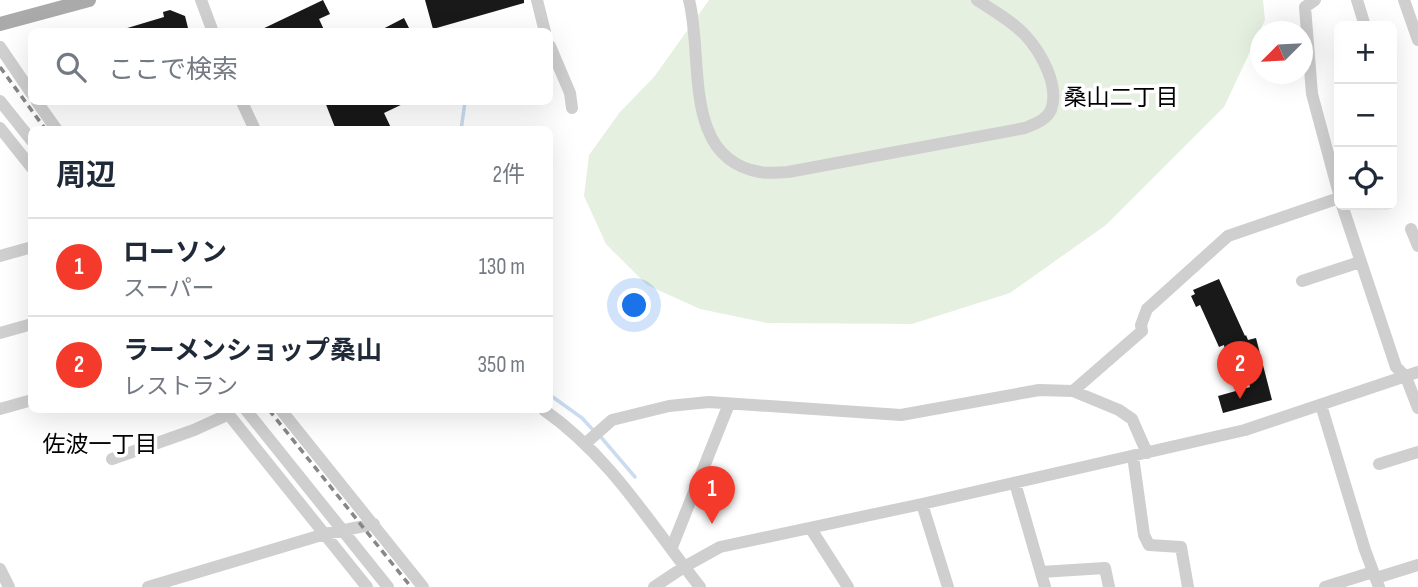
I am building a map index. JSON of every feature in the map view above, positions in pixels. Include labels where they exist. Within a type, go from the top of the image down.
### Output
[{"type":"main road","points":[[0,24],[47,5],[89,0]]},
{"type":"street","points":[[201,0],[212,28]]},
{"type":"street","points":[[537,0],[544,28]]},
{"type":"street","points":[[690,0],[701,110],[708,133],[718,149],[732,162],[762,173],[788,172],[1025,128],[1040,122],[1050,111],[1053,97],[1044,64],[1025,35],[977,0]]},
{"type":"street","points":[[1315,0],[1305,7],[1312,94],[1334,155]]},
{"type":"street","points":[[1357,0],[1363,21]]},
{"type":"street","points":[[1404,0],[1418,40]]},
{"type":"street","points":[[0,47],[28,88]]},
{"type":"street","points":[[553,53],[570,93],[572,108]]},
{"type":"street","points":[[0,101],[28,136]]},
{"type":"street","points":[[39,105],[54,126]]},
{"type":"street","points":[[243,105],[253,126]]},
{"type":"street","points":[[1,131],[28,161]]},
{"type":"street","points":[[1073,391],[1142,331],[1141,325],[1147,309],[1228,236],[1334,198]]},
{"type":"street","points":[[1344,210],[1396,367],[1412,375]]},
{"type":"street","points":[[1410,229],[1418,246]]},
{"type":"street","points":[[0,256],[28,248]]},
{"type":"street","points":[[1302,281],[1360,262]]},
{"type":"street","points":[[0,333],[28,325]]},
{"type":"street","points":[[654,587],[720,547],[758,537],[811,529],[1245,430],[1412,375]]},
{"type":"street","points":[[1412,375],[1418,408]]},
{"type":"street","points":[[586,443],[612,420],[669,407],[709,402],[901,415],[1039,390],[1073,391],[1119,410],[1132,418],[1147,453]]},
{"type":"street","points":[[0,409],[28,401]]},
{"type":"street","points":[[672,547],[729,404]]},
{"type":"street","points":[[1321,405],[1376,579]]},
{"type":"street","points":[[112,459],[163,442],[225,413]]},
{"type":"street","points":[[228,413],[367,587]]},
{"type":"street","points":[[248,413],[388,587]]},
{"type":"street","points":[[283,413],[423,587]]},
{"type":"street","points":[[548,413],[586,443],[640,505],[700,587]]},
{"type":"street","points":[[1379,464],[1418,452]]},
{"type":"street","points":[[1133,456],[1143,535],[1149,545],[1181,547],[1188,587]]},
{"type":"street","points":[[1015,483],[1045,587]]},
{"type":"street","points":[[922,504],[948,587]]},
{"type":"street","points":[[148,587],[325,534],[374,524]]},
{"type":"street","points":[[811,529],[846,586]]},
{"type":"street","points":[[1325,587],[1376,579],[1418,565]]},
{"type":"street","points":[[1041,572],[1105,568],[1109,587]]},
{"type":"street","points":[[0,569],[9,587]]},
{"type":"green space","points":[[709,0],[1263,0],[1265,20],[1250,21],[1250,52],[1224,107],[1106,225],[1010,293],[912,324],[767,323],[700,309],[647,285],[606,244],[584,196],[589,155],[620,112],[654,77]]},
{"type":"building","points":[[323,0],[330,14],[319,19],[323,28],[264,28]]},
{"type":"building","points":[[425,0],[524,0],[524,3],[433,28]]},
{"type":"building","points":[[170,10],[185,16],[188,28],[127,28],[164,17],[163,12]]},
{"type":"building","points":[[404,18],[409,28],[385,28]]},
{"type":"building","points":[[326,105],[401,105],[384,113],[390,126],[334,126]]},
{"type":"building","points":[[1219,279],[1245,336],[1248,340],[1256,338],[1272,400],[1223,413],[1218,396],[1250,387],[1244,366],[1229,369],[1224,345],[1219,347],[1200,305],[1196,307],[1191,296],[1195,294],[1193,290]]},
{"type":"waterway","points":[[462,126],[465,105]]},
{"type":"waterway","points":[[553,397],[582,418],[594,431]]},
{"type":"waterway","points":[[600,436],[635,477]]},
{"type":"railway","points":[[0,67],[43,126]]},
{"type":"railway","points":[[271,413],[411,587]]},
{"type":"place","name":"ラーメンショップ桑山","points":[[1240,399]]},
{"type":"place","name":"ローソン","points":[[712,524]]},
{"type":"district","name":"桑山二丁目","points":[[1121,97]]},
{"type":"district","name":"佐波一丁目","points":[[100,444]]}]
